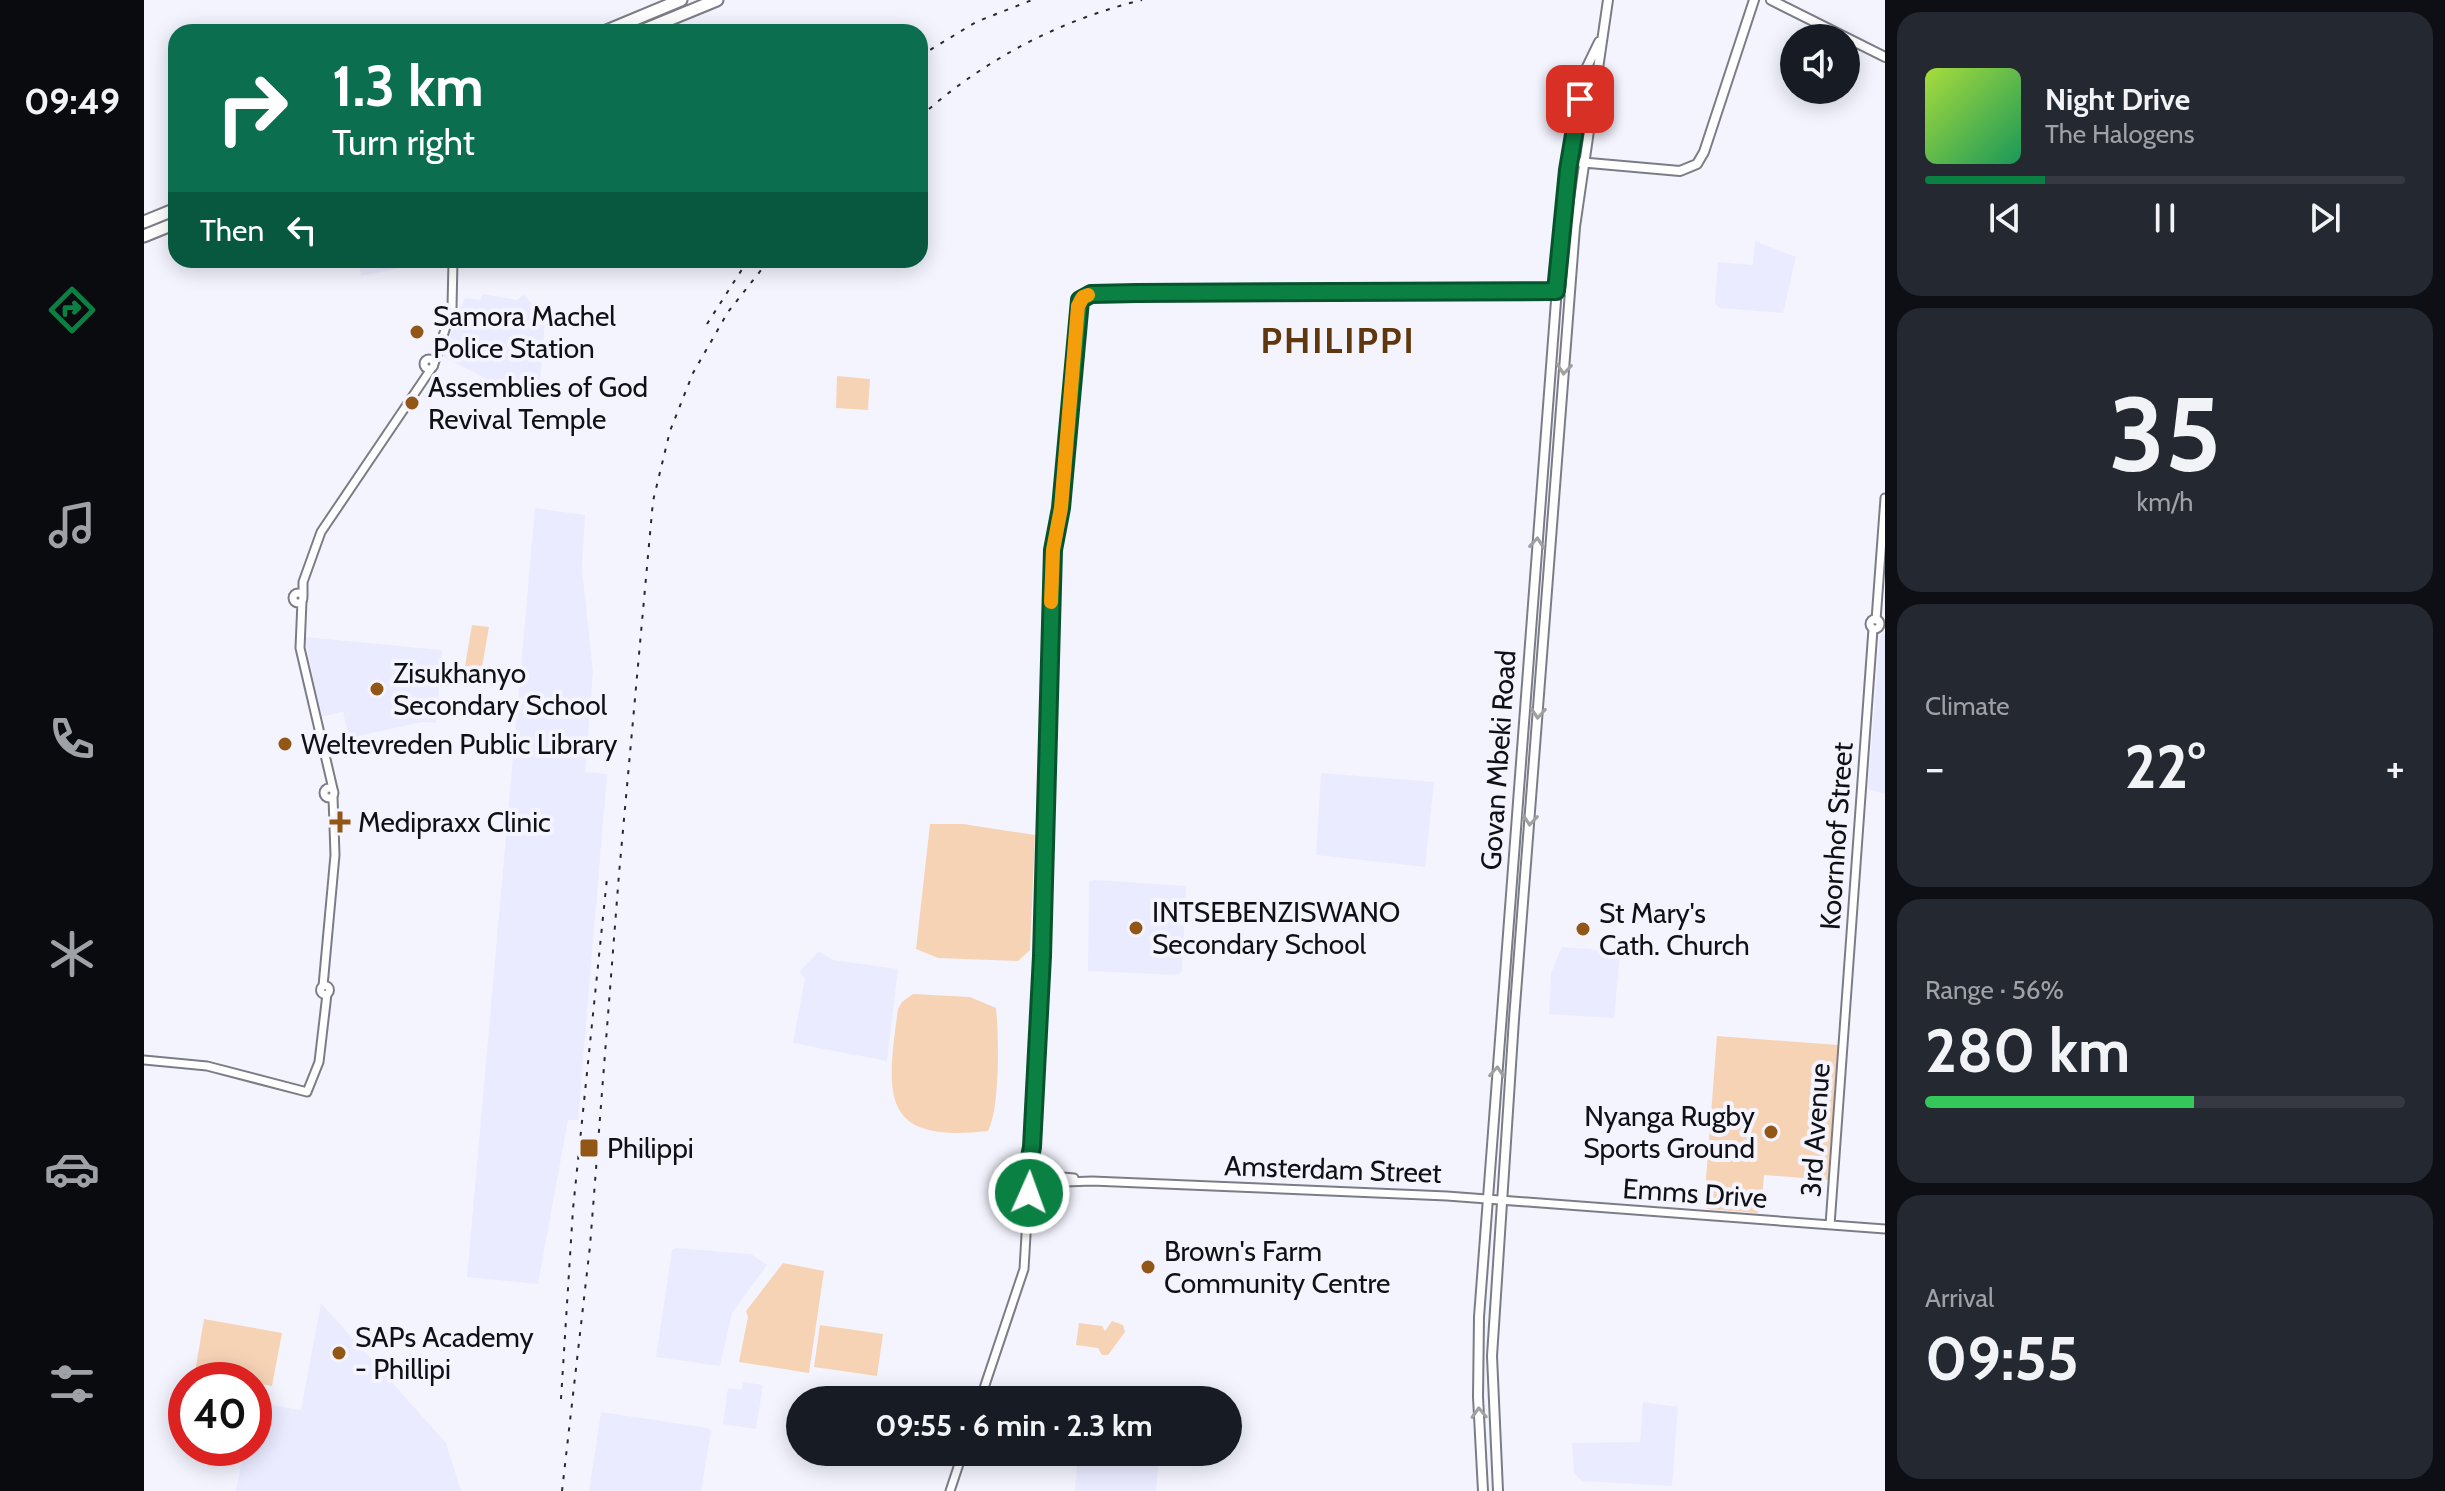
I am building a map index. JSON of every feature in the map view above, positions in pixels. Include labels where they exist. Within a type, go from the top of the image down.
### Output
[{"type":"highway","points":[[623,24],[681,0]]},
{"type":"highway","points":[[658,24],[717,0]]},
{"type":"highway","points":[[144,222],[168,212]]},
{"type":"highway","points":[[144,236],[168,226]]},
{"type":"main road","name":"Govan Mbeki Road","points":[[1498,1491],[1492,1356],[1502,1200],[1570,291],[1583,163],[1608,0]]},
{"type":"main road","points":[[1570,161],[1680,171],[1700,160],[1754,0]]},
{"type":"main road","points":[[1771,0],[1885,57]]},
{"type":"main road","name":"Govan Mbeki Road","points":[[1483,1491],[1478,1365],[1488,1199],[1556,291],[1570,161],[1584,73],[1602,38]]},
{"type":"street","points":[[144,1060],[207,1066],[307,1092],[319,1062],[335,855],[333,811],[300,648],[299,598],[326,524],[438,351],[452,308],[453,268]]},
{"type":"street","points":[[985,1386],[1024,1269],[1035,1178],[1032,1147],[1042,942],[1053,550],[1061,508],[1078,306],[1086,295],[1570,291]]},
{"type":"street","name":"Koornhof Street","points":[[1843,1039],[1874,632],[1870,624],[1875,617],[1885,498]]},
{"type":"street","name":"3rd Avenue","points":[[1830,1225],[1843,1039]]},
{"type":"street","name":"Amsterdam Street","points":[[1035,1178],[1502,1200]]},
{"type":"street","name":"Emms Drive","points":[[1502,1200],[1885,1229]]},
{"type":"street","points":[[950,1491],[958,1466]]},
{"type":"shaded area","points":[[1755,241],[1796,257],[1783,313],[1719,308],[1715,303],[1718,262],[1753,265]]},
{"type":"shaded area","points":[[360,268],[398,268],[361,276]]},
{"type":"shaded area","points":[[482,294],[517,300],[524,294],[545,320],[540,384],[487,379],[442,356],[465,298],[481,300]]},
{"type":"shaded area","points":[[837,376],[870,379],[868,410],[836,408]]},
{"type":"shaded area","points":[[535,508],[585,515],[582,569],[593,672],[585,772],[607,774],[578,1120],[568,1120],[538,1284],[467,1277]]},
{"type":"shaded area","points":[[472,625],[489,627],[482,667],[465,666]]},
{"type":"shaded area","points":[[1885,633],[1885,794],[1868,789],[1880,636]]},
{"type":"shaded area","name":"Zisukhanyo Secondary School","points":[[305,637],[442,650],[436,723],[422,722],[349,738],[343,712],[320,717],[323,713],[319,709]]},
{"type":"shaded area","points":[[1321,773],[1434,782],[1425,867],[1316,855]]},
{"type":"shaded area","points":[[930,824],[963,824],[1035,835],[1030,950],[1018,961],[938,958],[916,949]]},
{"type":"shaded area","name":"INTSEBENZISWANO Secondary School","points":[[1089,882],[1186,886],[1182,971],[1178,975],[1088,971]]},
{"type":"shaded area","points":[[1562,947],[1620,956],[1614,1018],[1549,1014],[1551,973]]},
{"type":"shaded area","points":[[819,951],[833,960],[898,969],[887,1061],[793,1043],[805,978],[799,972]]},
{"type":"shaded area","points":[[913,994],[970,997],[996,1008],[997,1089],[988,1131],[953,1133],[927,1129],[909,1121],[898,1108],[892,1067],[898,1009]]},
{"type":"shaded area","name":"Nyanga Rugby Sports Ground","points":[[1717,1036],[1838,1045],[1828,1180],[1764,1175],[1761,1210],[1757,1213],[1707,1209],[1704,1205]]},
{"type":"shaded area","points":[[672,1250],[751,1254],[767,1265],[732,1313],[720,1366],[656,1357]]},
{"type":"shaded area","points":[[783,1263],[824,1271],[809,1373],[739,1362],[748,1317],[746,1311]]},
{"type":"shaded area","name":"SAPs Academy - Phillipi","points":[[321,1303],[446,1443],[461,1491],[236,1491],[241,1466],[272,1466],[272,1405],[301,1410]]},
{"type":"shaded area","points":[[204,1319],[282,1333],[272,1386],[272,1362],[197,1362]]},
{"type":"shaded area","points":[[1112,1321],[1123,1325],[1125,1332],[1108,1355],[1102,1355],[1098,1348],[1076,1345],[1079,1323],[1102,1326],[1105,1331]]},
{"type":"shaded area","points":[[820,1325],[883,1334],[877,1376],[814,1367]]},
{"type":"shaded area","points":[[743,1382],[763,1385],[756,1429],[723,1424],[728,1388],[742,1390]]},
{"type":"shaded area","points":[[1643,1402],[1678,1407],[1672,1486],[1582,1481],[1574,1473],[1572,1443],[1640,1442]]},
{"type":"shaded area","points":[[601,1412],[708,1428],[711,1431],[701,1491],[589,1491]]},
{"type":"shaded area","points":[[1077,1466],[1158,1466],[1156,1491],[1075,1491]]},
{"type":"railway","points":[[928,51],[976,22],[1032,0]]},
{"type":"railway","points":[[928,110],[970,77],[1024,45],[1082,19],[1142,0]]},
{"type":"railway","points":[[707,324],[743,268]]},
{"type":"railway","points":[[562,1491],[590,1246],[619,874],[653,501],[670,431],[693,373],[728,312],[763,268]]},
{"type":"railway","points":[[561,1399],[573,1209],[607,878]]},
{"type":"slow traffic","points":[[1051,602],[1053,550],[1061,508],[1078,306],[1080,300],[1088,295]]},
{"type":"place","name":"Samora Machel Police Station","points":[[417,332]]},
{"type":"place","name":"Assemblies of God Revival Temple","points":[[412,403]]},
{"type":"place","name":"Zisukhanyo Secondary School","points":[[377,689]]},
{"type":"place","name":"Weltevreden Public Library","points":[[285,744]]},
{"type":"place","name":"Medipraxx Clinic","points":[[340,822]]},
{"type":"place","name":"INTSEBENZISWANO Secondary School","points":[[1136,928]]},
{"type":"place","name":"St Mary's Cath. Church","points":[[1583,929]]},
{"type":"place","name":"Nyanga Rugby Sports Ground","points":[[1771,1132]]},
{"type":"place","name":"Philippi","points":[[589,1148]]},
{"type":"place","name":"Brown's Farm Community Centre","points":[[1148,1267]]},
{"type":"place","name":"SAPs Academy - Phillipi","points":[[339,1353]]},
{"type":"district","name":"PHILIPPI","points":[[1338,340]]},
{"type":"route","points":[[1029,1193],[1026,1177],[1032,1147],[1042,956],[1053,550],[1061,508],[1080,300],[1091,294],[1137,293],[1556,291],[1568,170],[1580,99]]}]
